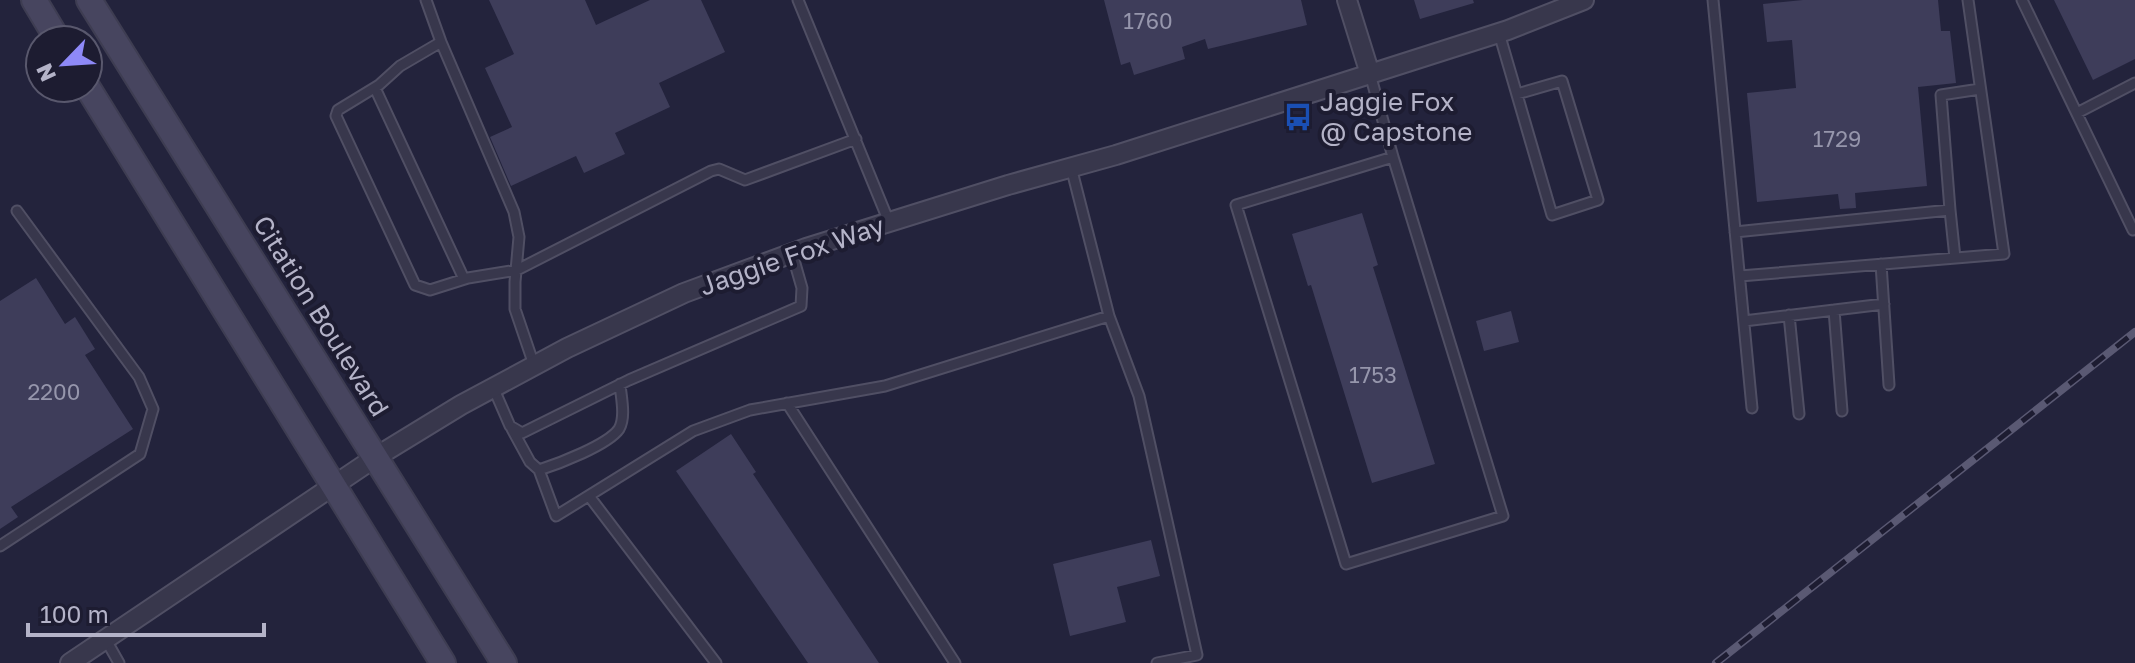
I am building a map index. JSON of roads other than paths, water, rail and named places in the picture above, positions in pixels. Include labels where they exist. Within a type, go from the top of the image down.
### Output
[{"type":"main road","points":[[34,0],[48,24]]},
{"type":"main road","name":"Citation Boulevard","points":[[89,0],[504,663]]},
{"type":"main road","points":[[98,104],[443,663]]},
{"type":"street","points":[[1347,0],[1370,74]]},
{"type":"street","name":"Jaggie Fox Way","points":[[70,663],[376,457],[534,365],[684,293],[792,253],[889,222],[1499,33],[1584,0]]},
{"type":"lane","points":[[426,0],[514,212],[519,237],[515,309],[534,365]]},
{"type":"lane","points":[[798,0],[889,222]]},
{"type":"lane","points":[[1713,0],[1752,408]]},
{"type":"lane","points":[[1740,276],[2004,254],[1968,0]]},
{"type":"lane","points":[[2022,0],[2133,230]]},
{"type":"lane","points":[[1499,33],[1552,215],[1598,200],[1562,81],[1517,94]]},
{"type":"lane","points":[[441,42],[400,66],[375,88],[343,106],[336,116],[415,285],[430,290],[464,279],[517,270],[711,171],[719,169],[745,180],[856,139]]},
{"type":"lane","points":[[1370,74],[1503,516],[1346,564],[1236,205],[1393,157]]},
{"type":"lane","points":[[2077,113],[2135,83]]},
{"type":"lane","points":[[375,88],[464,279]]},
{"type":"lane","points":[[1955,258],[1941,95],[1980,89]]},
{"type":"lane","points":[[1071,167],[1109,316],[1139,396],[1197,655],[1157,663]]},
{"type":"lane","points":[[1735,232],[1950,210]]},
{"type":"lane","points":[[0,546],[140,454],[153,409],[139,377],[17,211]]},
{"type":"lane","points":[[510,426],[522,433],[620,384],[801,306],[802,288],[792,253]]},
{"type":"lane","points":[[1881,264],[1889,385]]},
{"type":"lane","points":[[1744,321],[1884,304]]},
{"type":"lane","points":[[1834,310],[1842,411]]},
{"type":"lane","points":[[1789,315],[1799,414]]},
{"type":"lane","points":[[493,387],[510,426],[530,462],[539,470],[556,516],[693,431],[750,410],[885,386],[1109,316]]},
{"type":"lane","points":[[539,470],[591,447],[618,430],[622,419],[620,384]]},
{"type":"lane","points":[[787,403],[955,663]]},
{"type":"lane","points":[[589,496],[716,663]]},
{"type":"lane","points":[[106,640],[119,663]]},
{"type":"railway","points":[[1716,663],[2135,332]]},
{"type":"place","name":"Jaggie Fox @ Capstone","points":[[1298,117]]}]
